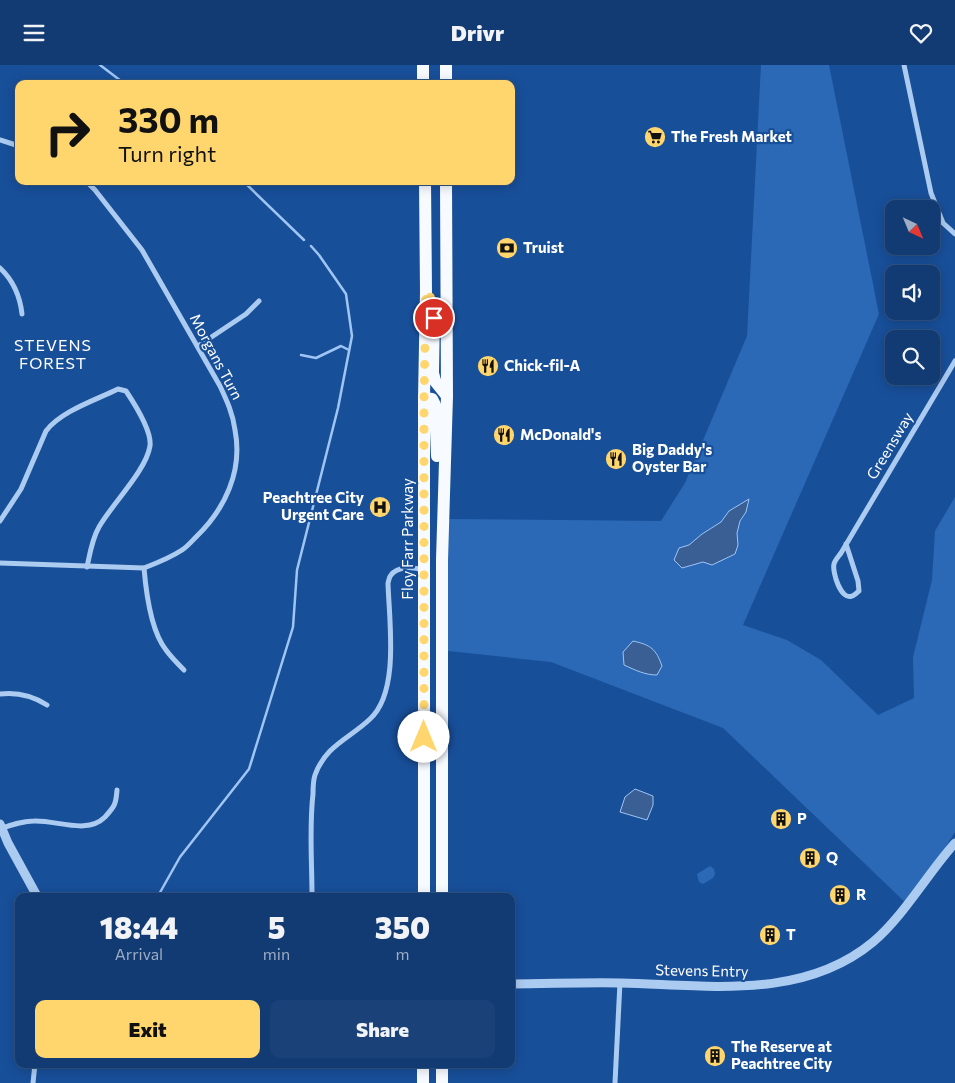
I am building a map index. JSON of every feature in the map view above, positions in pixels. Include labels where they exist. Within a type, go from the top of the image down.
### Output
[{"type":"main road","points":[[423,65],[423,80]]},
{"type":"main road","points":[[446,65],[446,80]]},
{"type":"main road","name":"Floy Farr Parkway","points":[[424,185],[426,291],[424,398],[424,893]]},
{"type":"main road","points":[[442,893],[442,560],[447,396],[446,185]]},
{"type":"main road","points":[[426,291],[433,303],[433,373],[435,381],[447,396]]},
{"type":"main road","points":[[424,398],[432,399],[435,405],[437,457],[444,469]]},
{"type":"main road","points":[[442,1068],[442,1083]]},
{"type":"street","points":[[904,65],[931,193],[943,223],[955,234]]},
{"type":"street","points":[[0,140],[15,145]]},
{"type":"street","name":"Morgans Turn","points":[[0,563],[144,568],[164,561],[184,549],[204,529],[222,506],[235,469],[237,457],[236,438],[232,415],[220,387],[142,250],[90,185]]},
{"type":"street","points":[[0,268],[14,285],[20,301],[22,314]]},
{"type":"street","points":[[198,347],[246,314],[259,301]]},
{"type":"street","name":"Greensway","points":[[846,544],[858,581],[859,591],[849,597],[843,595],[837,583],[834,564],[955,361]]},
{"type":"street","points":[[0,521],[21,489],[46,431],[52,423],[118,389],[126,391],[148,433],[150,446],[138,472],[99,526],[93,539],[88,567]]},
{"type":"street","points":[[144,568],[145,585],[160,640],[165,649],[184,670]]},
{"type":"street","points":[[312,893],[310,817],[315,776],[326,755],[372,718],[382,702],[387,684],[390,660],[388,583],[391,575],[400,569],[410,568],[424,571]]},
{"type":"street","points":[[0,694],[23,695],[36,698],[47,705]]},
{"type":"street","points":[[35,893],[1,827],[32,821],[80,826],[99,823],[116,805],[117,790]]},
{"type":"street","name":"Stevens Entry","points":[[515,984],[620,983],[718,988],[750,986],[803,977],[828,969],[849,960],[884,933],[955,843]]},
{"type":"street","points":[[615,1083],[620,983]]},
{"type":"street","points":[[33,1083],[35,1068]]},
{"type":"shaded area","points":[[761,65],[829,65],[879,314],[743,625],[787,640],[821,660],[878,715],[914,698],[913,657],[932,580],[935,531],[955,497],[955,832],[908,905],[723,728],[551,662],[448,651],[442,519],[661,521],[685,483],[747,336]]},
{"type":"shaded area","points":[[749,499],[746,512],[740,521],[737,533],[738,545],[735,554],[712,565],[703,562],[682,568],[674,560],[679,548],[689,545],[721,522],[729,511]]},
{"type":"shaded area","points":[[633,641],[649,646],[655,652],[662,666],[657,675],[644,673],[624,665],[623,652]]},
{"type":"shaded area","points":[[635,789],[653,796],[653,805],[647,820],[620,812],[625,797]]},
{"type":"shaded area","points":[[710,866],[714,869],[715,874],[713,878],[703,884],[699,882],[697,874]]},
{"type":"waterway","points":[[100,65],[120,80]]},
{"type":"waterway","points":[[247,185],[304,240]]},
{"type":"waterway","points":[[160,893],[180,857],[249,769],[293,627],[297,570],[338,408],[352,336],[346,294],[311,246]]},
{"type":"waterway","points":[[301,355],[316,358],[341,346],[349,350]]},
{"type":"place","name":"The Fresh Market","points":[[655,137]]},
{"type":"place","name":"Truist","points":[[507,248]]},
{"type":"place","name":"Chick-fil-A","points":[[488,366]]},
{"type":"place","name":"McDonald's","points":[[504,435]]},
{"type":"place","name":"Big Daddy's Oyster Bar","points":[[616,459]]},
{"type":"place","name":"Peachtree City Urgent Care","points":[[380,507]]},
{"type":"place","name":"P","points":[[781,819]]},
{"type":"place","name":"Q","points":[[810,858]]},
{"type":"place","name":"R","points":[[840,895]]},
{"type":"place","name":"T","points":[[770,935]]},
{"type":"place","name":"The Reserve at Peachtree City","points":[[715,1056]]},
{"type":"district","name":"STEVENS FOREST","points":[[53,354]]},
{"type":"route","points":[[424,737],[424,398],[426,291],[433,303],[434,318]]}]
